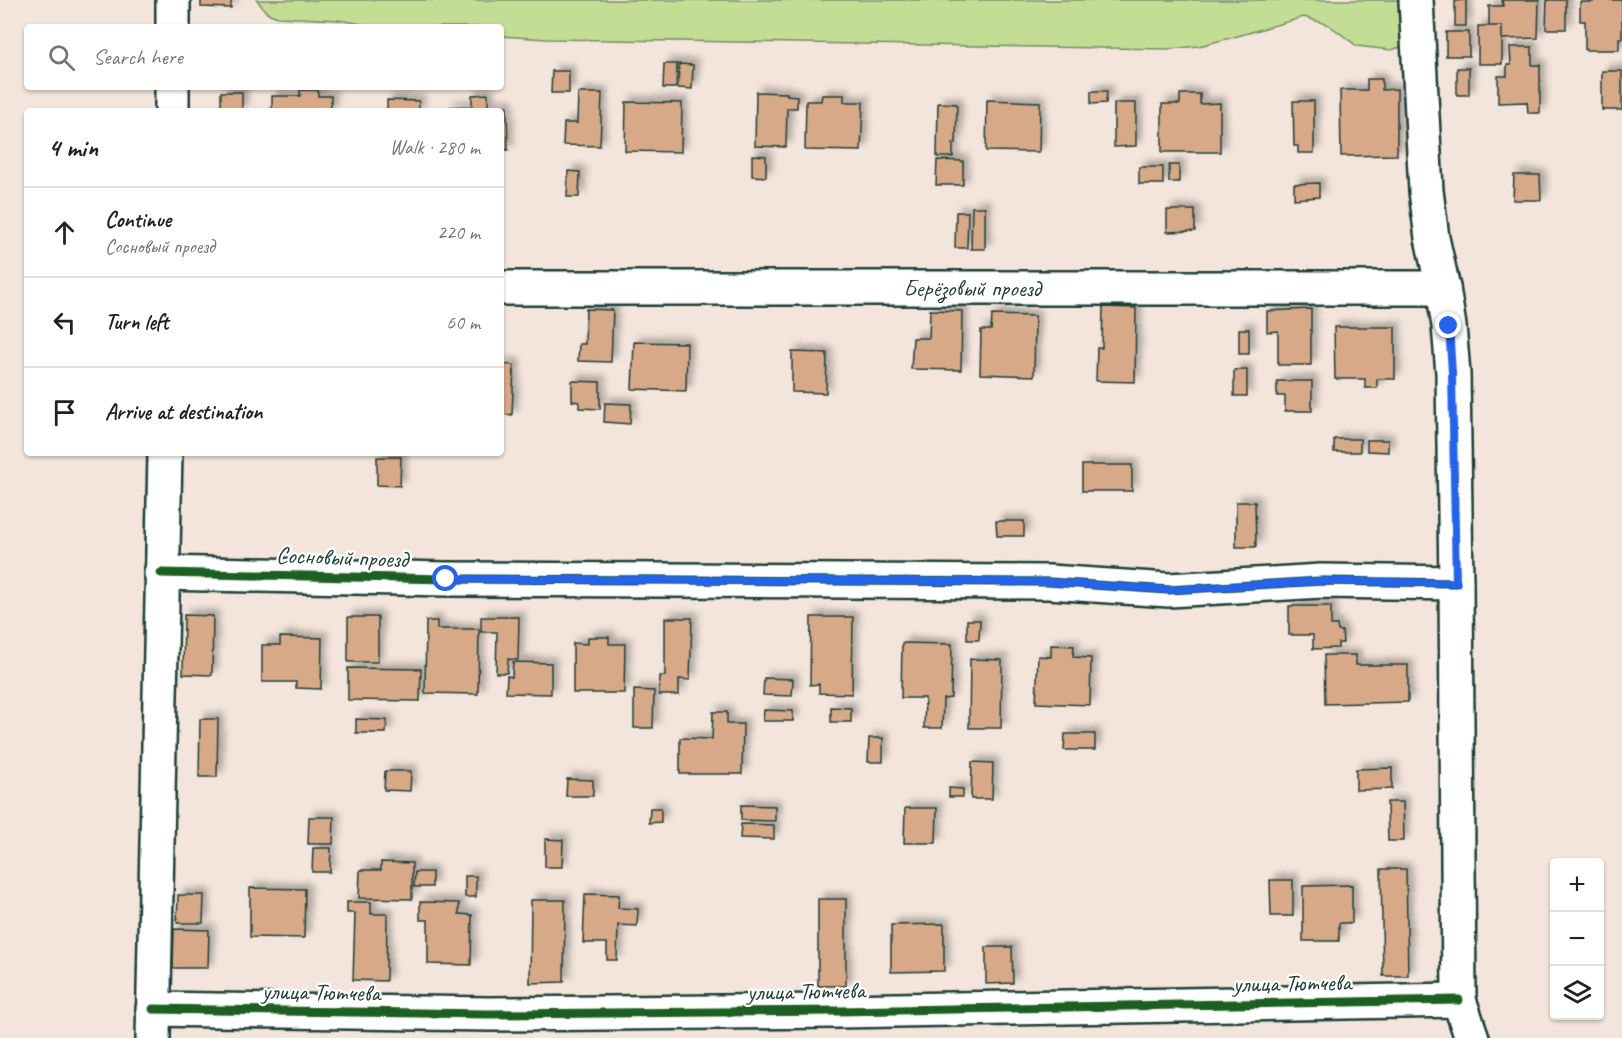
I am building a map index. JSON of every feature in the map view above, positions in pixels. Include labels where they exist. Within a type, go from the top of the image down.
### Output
[{"type":"street","points":[[173,0],[173,24]]},
{"type":"street","points":[[1416,0],[1426,191],[1432,238],[1449,326],[1452,373],[1459,1000],[1472,1038]]},
{"type":"street","points":[[172,90],[172,108]]},
{"type":"street","name":"Берёзовый проезд","points":[[504,288],[1443,288]]},
{"type":"street","points":[[153,1024],[165,456]]},
{"type":"street","name":"Сосновый проезд","points":[[161,573],[446,579],[1048,582],[1169,590],[1321,581],[1456,583]]},
{"type":"street","name":"улица Тютчева","points":[[153,1024],[489,1014],[849,1011],[1459,1000]]},
{"type":"green space","points":[[257,0],[1405,0],[1406,39],[1401,47],[1391,50],[1357,46],[1329,25],[1304,17],[1199,46],[1169,49],[546,39],[504,36],[504,24],[362,24],[338,20],[278,17],[267,13]]},
{"type":"building","points":[[201,0],[231,0],[231,8],[201,7]]},
{"type":"building","points":[[1466,0],[1466,26],[1455,26],[1455,1]]},
{"type":"building","points":[[1502,0],[1539,0],[1538,38],[1502,39],[1502,26],[1489,26],[1489,6],[1503,6]]},
{"type":"building","points":[[1547,0],[1566,0],[1566,29],[1546,29]]},
{"type":"building","points":[[1593,0],[1622,0],[1622,38],[1619,38],[1619,50],[1585,50],[1585,21],[1580,21],[1580,2],[1593,2]]},
{"type":"building","points":[[1478,26],[1502,26],[1502,64],[1478,64]]},
{"type":"building","points":[[1446,32],[1469,32],[1469,56],[1446,56]]},
{"type":"building","points":[[1510,47],[1532,47],[1532,65],[1540,65],[1540,113],[1528,113],[1527,102],[1498,103],[1498,76],[1507,76],[1507,65],[1511,65]]},
{"type":"building","points":[[664,64],[677,64],[676,88],[663,88]]},
{"type":"building","points":[[679,64],[693,65],[692,89],[678,88]]},
{"type":"building","points":[[1457,68],[1469,68],[1469,95],[1457,95]]},
{"type":"building","points":[[552,71],[569,71],[569,93],[551,93]]},
{"type":"building","points":[[1602,71],[1622,71],[1622,110],[1602,110]]},
{"type":"building","points":[[1367,79],[1382,79],[1382,90],[1397,89],[1397,155],[1341,156],[1340,90],[1367,90]]},
{"type":"building","points":[[300,90],[318,90],[318,96],[331,96],[331,108],[272,108],[272,96],[300,96]]},
{"type":"building","points":[[1091,91],[1107,91],[1106,103],[1091,104]]},
{"type":"building","points":[[221,92],[242,92],[242,108],[221,108]]},
{"type":"building","points":[[756,92],[787,93],[787,95],[797,96],[797,108],[787,108],[786,147],[755,146]]},
{"type":"building","points":[[578,93],[602,93],[600,146],[563,145],[564,123],[577,123]]},
{"type":"building","points":[[488,94],[488,106],[507,106],[508,150],[504,150],[504,108],[449,108],[472,106],[472,95]]},
{"type":"building","points":[[1180,94],[1200,94],[1200,104],[1220,103],[1220,152],[1162,152],[1162,104],[1180,104]]},
{"type":"building","points":[[822,95],[844,95],[844,102],[863,102],[861,151],[805,150],[806,101],[821,101]]},
{"type":"building","points":[[387,100],[419,101],[419,108],[387,108]]},
{"type":"building","points":[[987,100],[1040,102],[1039,152],[986,151]]},
{"type":"building","points":[[1293,101],[1314,101],[1314,153],[1298,153],[1298,146],[1294,146]]},
{"type":"building","points":[[626,102],[682,103],[681,152],[625,151]]},
{"type":"building","points":[[938,103],[957,104],[956,143],[953,143],[953,157],[937,157]]},
{"type":"building","points":[[1114,103],[1136,103],[1136,146],[1114,147]]},
{"type":"building","points":[[752,155],[766,156],[766,177],[752,176]]},
{"type":"building","points":[[937,160],[963,161],[963,185],[936,185]]},
{"type":"building","points":[[1169,165],[1179,165],[1179,182],[1169,182]]},
{"type":"building","points":[[1139,167],[1163,167],[1163,184],[1139,184]]},
{"type":"building","points":[[568,171],[580,172],[579,197],[567,197]]},
{"type":"building","points":[[1514,175],[1540,175],[1541,200],[1513,200]]},
{"type":"building","points":[[1319,183],[1319,197],[1294,199],[1294,184]]},
{"type":"building","points":[[972,207],[985,207],[985,249],[971,249]]},
{"type":"building","points":[[1167,210],[1195,210],[1195,231],[1167,232]]},
{"type":"building","points":[[956,212],[968,212],[967,248],[955,248]]},
{"type":"building","points":[[1103,307],[1136,308],[1135,382],[1096,381],[1097,348],[1102,348]]},
{"type":"building","points":[[586,309],[613,310],[611,362],[578,361],[579,344],[585,344]]},
{"type":"building","points":[[1311,309],[1311,365],[1278,365],[1278,331],[1267,332],[1267,311]]},
{"type":"building","points":[[930,310],[962,311],[961,370],[911,369],[913,338],[929,338]]},
{"type":"building","points":[[992,315],[1035,316],[1034,376],[980,374],[981,330],[991,330]]},
{"type":"building","points":[[1334,327],[1395,327],[1395,379],[1377,379],[1377,388],[1365,388],[1365,379],[1335,379]]},
{"type":"building","points":[[1239,329],[1249,329],[1249,354],[1239,354]]},
{"type":"building","points":[[634,342],[687,343],[686,391],[632,389]]},
{"type":"building","points":[[792,352],[827,353],[826,393],[792,392]]},
{"type":"building","points":[[504,364],[514,365],[512,415],[504,414]]},
{"type":"building","points":[[1234,370],[1247,370],[1247,396],[1234,396]]},
{"type":"building","points":[[572,381],[600,382],[600,409],[579,408],[579,402],[572,401]]},
{"type":"building","points":[[1277,381],[1312,381],[1312,411],[1285,411],[1285,396],[1277,396]]},
{"type":"building","points":[[605,403],[631,404],[630,424],[604,422]]},
{"type":"building","points":[[1334,439],[1360,439],[1360,452],[1334,452]]},
{"type":"building","points":[[1367,440],[1388,440],[1388,452],[1367,451]]},
{"type":"building","points":[[377,457],[401,457],[400,486],[377,485]]},
{"type":"building","points":[[1082,465],[1132,465],[1132,491],[1082,491]]},
{"type":"building","points":[[1236,502],[1255,502],[1256,547],[1236,547]]},
{"type":"building","points":[[996,521],[1024,521],[1024,536],[997,536]]},
{"type":"building","points":[[1289,606],[1331,606],[1331,625],[1337,625],[1338,631],[1342,631],[1343,643],[1338,643],[1338,648],[1313,649],[1313,635],[1289,635]]},
{"type":"building","points":[[184,615],[213,616],[212,675],[183,674]]},
{"type":"building","points":[[348,617],[378,617],[378,662],[348,662]]},
{"type":"building","points":[[481,617],[519,617],[518,660],[508,659],[507,673],[496,673],[497,632],[481,632]]},
{"type":"building","points":[[811,617],[853,617],[852,694],[819,693],[819,684],[810,685]]},
{"type":"building","points":[[665,618],[692,618],[690,680],[679,679],[679,695],[659,695],[660,676],[665,676]]},
{"type":"building","points":[[967,620],[980,620],[979,640],[967,640]]},
{"type":"building","points":[[426,621],[437,621],[437,629],[479,629],[478,694],[425,693]]},
{"type":"building","points":[[280,637],[322,638],[321,689],[296,688],[296,682],[262,682],[262,645],[280,645]]},
{"type":"building","points":[[588,637],[609,637],[609,644],[625,644],[624,693],[573,693],[573,643],[588,644]]},
{"type":"building","points":[[902,643],[952,644],[951,698],[943,699],[942,728],[924,728],[925,698],[901,698]]},
{"type":"building","points":[[1051,645],[1074,646],[1073,657],[1091,658],[1090,705],[1036,703],[1038,656],[1051,657]]},
{"type":"building","points":[[1324,655],[1356,655],[1356,665],[1408,665],[1408,702],[1325,704]]},
{"type":"building","points":[[970,659],[1002,660],[1001,728],[969,728]]},
{"type":"building","points":[[513,662],[551,663],[551,694],[506,693],[507,676],[512,677]]},
{"type":"building","points":[[348,668],[421,669],[420,701],[348,700]]},
{"type":"building","points":[[764,678],[793,679],[792,696],[763,695]]},
{"type":"building","points":[[634,690],[654,691],[653,728],[634,728]]},
{"type":"building","points":[[831,707],[851,708],[851,722],[831,722]]},
{"type":"building","points":[[764,710],[793,711],[793,721],[763,721]]},
{"type":"building","points":[[713,712],[727,712],[727,724],[743,724],[742,774],[680,774],[680,738],[712,739]]},
{"type":"building","points":[[200,719],[218,719],[217,777],[199,777]]},
{"type":"building","points":[[356,719],[387,720],[386,733],[356,733]]},
{"type":"building","points":[[1065,734],[1095,734],[1095,750],[1064,750]]},
{"type":"building","points":[[869,738],[883,738],[883,762],[868,762]]},
{"type":"building","points":[[972,762],[993,763],[992,799],[971,799]]},
{"type":"building","points":[[1392,768],[1392,789],[1356,790],[1356,769]]},
{"type":"building","points":[[385,771],[411,771],[410,791],[384,790]]},
{"type":"building","points":[[567,779],[593,780],[593,796],[566,796]]},
{"type":"building","points":[[949,788],[963,789],[963,797],[949,797]]},
{"type":"building","points":[[1387,802],[1403,802],[1404,841],[1388,841]]},
{"type":"building","points":[[741,805],[775,806],[775,821],[741,820]]},
{"type":"building","points":[[650,808],[661,808],[661,822],[649,823]]},
{"type":"building","points":[[905,808],[937,808],[936,843],[904,843]]},
{"type":"building","points":[[309,817],[334,817],[333,844],[308,844]]},
{"type":"building","points":[[741,824],[774,825],[774,839],[740,838]]},
{"type":"building","points":[[545,839],[563,840],[562,867],[545,867]]},
{"type":"building","points":[[313,848],[331,848],[330,872],[312,872]]},
{"type":"building","points":[[381,862],[412,863],[412,899],[359,898],[360,870],[381,870]]},
{"type":"building","points":[[1381,869],[1406,869],[1408,976],[1383,976]]},
{"type":"building","points":[[415,872],[432,872],[432,887],[414,887]]},
{"type":"building","points":[[465,876],[476,876],[476,897],[465,897]]},
{"type":"building","points":[[1270,880],[1293,880],[1293,916],[1271,916]]},
{"type":"building","points":[[1352,885],[1352,923],[1339,923],[1339,941],[1303,941],[1303,886]]},
{"type":"building","points":[[250,888],[305,889],[304,938],[250,937]]},
{"type":"building","points":[[585,894],[619,895],[618,908],[638,909],[637,926],[618,925],[617,960],[607,960],[607,943],[583,943]]},
{"type":"building","points":[[178,895],[204,895],[203,923],[177,923]]},
{"type":"building","points":[[818,899],[846,899],[846,986],[818,986]]},
{"type":"building","points":[[531,900],[565,900],[564,982],[530,983]]},
{"type":"building","points":[[347,902],[371,902],[371,914],[387,914],[386,981],[353,980],[355,913],[347,913]]},
{"type":"building","points":[[420,902],[459,903],[459,914],[472,915],[471,965],[428,964],[428,920],[420,920]]},
{"type":"building","points":[[944,924],[944,971],[891,972],[891,925]]},
{"type":"building","points":[[174,929],[209,930],[208,968],[173,968]]},
{"type":"building","points":[[986,947],[1012,947],[1013,983],[986,984]]},
{"type":"cycle path","points":[[161,573],[446,579],[1049,582],[1169,590],[1321,581],[1456,583]]},
{"type":"cycle path","points":[[153,1009],[489,1014],[838,1011],[1459,1000]]},
{"type":"route","points":[[446,579],[1048,582],[1169,590],[1321,581],[1456,583],[1449,326]]}]
